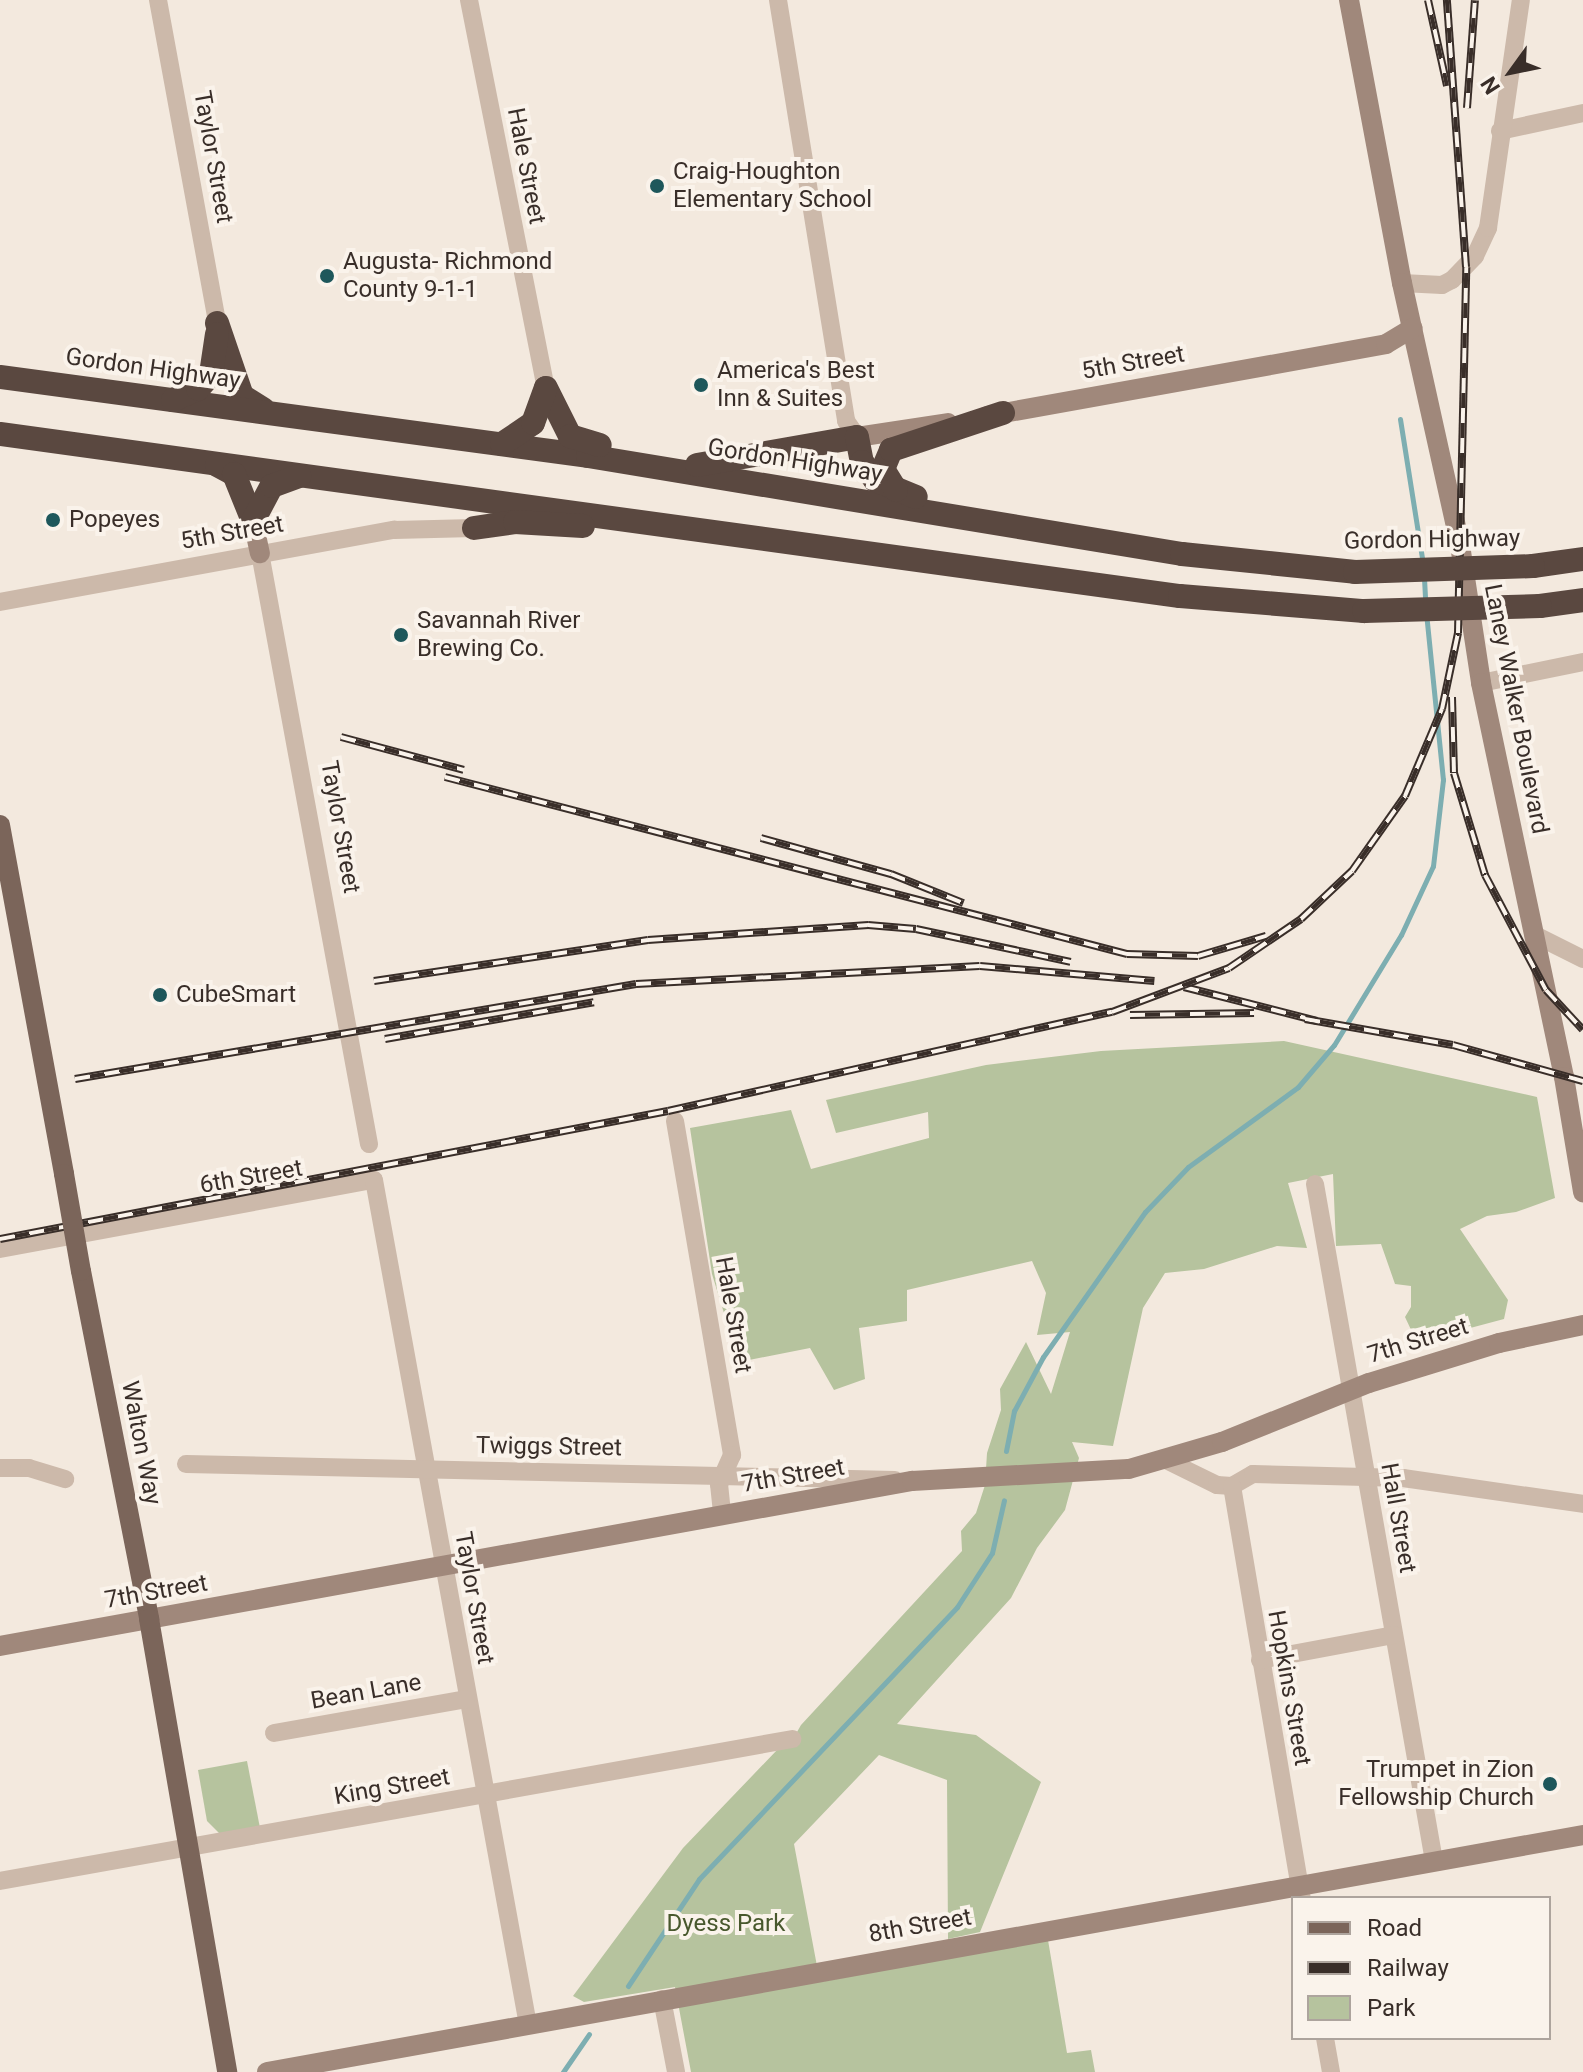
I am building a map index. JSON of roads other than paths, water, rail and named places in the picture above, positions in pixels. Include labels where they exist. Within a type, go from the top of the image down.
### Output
[{"type":"highway","points":[[173,400],[198,389],[211,374],[217,323]]},
{"type":"highway","points":[[217,323],[242,396],[273,413]]},
{"type":"highway","name":"Gordon Highway","points":[[0,377],[502,444],[1182,554],[1292,567],[1355,572],[1533,566],[1583,559]]},
{"type":"highway","points":[[502,444],[533,423],[546,388]]},
{"type":"highway","points":[[546,388],[576,440],[696,465],[749,483]]},
{"type":"highway","points":[[900,494],[883,469],[891,450],[1003,413]]},
{"type":"highway","points":[[3,435],[1180,596],[1364,611],[1540,606],[1583,600]]},
{"type":"highway","points":[[668,469],[857,437],[868,471],[900,494],[1172,540],[1292,567]]},
{"type":"highway","points":[[203,460],[234,474],[253,521]]},
{"type":"highway","points":[[253,521],[272,486],[286,477],[312,475]]},
{"type":"highway","points":[[474,528],[515,522],[714,530]]},
{"type":"main road","name":"Laney Walker Boulevard","points":[[1349,0],[1402,283],[1460,545],[1481,683],[1583,1192]]},
{"type":"main road","name":"5th Street","points":[[857,437],[1386,344],[1413,328]]},
{"type":"main road","name":"Taylor Street","points":[[253,521],[260,553]]},
{"type":"main road","name":"Walton Way","points":[[0,825],[81,1271],[149,1619],[227,2072]]},
{"type":"main road","name":"7th Street","points":[[0,1646],[912,1481],[977,1474],[1104,1472],[1166,1460],[1351,1390],[1499,1343],[1583,1325]]},
{"type":"main road","name":"8th Street","points":[[267,2072],[654,2000],[1301,1891],[1434,1861],[1583,1835]]},
{"type":"street","name":"Taylor Street","points":[[158,0],[217,323]]},
{"type":"street","name":"Hale Street","points":[[469,0],[546,388]]},
{"type":"street","points":[[778,0],[846,421],[857,437]]},
{"type":"street","points":[[1402,283],[1442,285],[1475,256],[1488,228],[1521,0]]},
{"type":"street","points":[[1500,131],[1583,113]]},
{"type":"street","name":"5th Street","points":[[0,602],[394,530],[474,528]]},
{"type":"street","name":"Taylor Street","points":[[260,553],[369,1144]]},
{"type":"street","points":[[1481,683],[1583,662]]},
{"type":"street","points":[[1533,934],[1583,959]]},
{"type":"street","name":"Hale Street","points":[[675,1121],[732,1455],[719,1484],[722,1515]]},
{"type":"street","name":"Taylor Street","points":[[374,1180],[423,1469],[528,2025]]},
{"type":"street","name":"6th Street","points":[[0,1249],[374,1180]]},
{"type":"street","name":"Hall Street","points":[[1315,1184],[1434,1861]]},
{"type":"street","name":"6th Street","points":[[0,1237],[137,1223]]},
{"type":"street","points":[[1166,1460],[1201,1479],[1232,1486],[1253,1474],[1366,1476],[1583,1504]]},
{"type":"street","name":"Twiggs Street","points":[[186,1464],[724,1473],[912,1481]]},
{"type":"street","points":[[0,1468],[29,1468],[65,1479]]},
{"type":"street","name":"Hopkins Street","points":[[1232,1486],[1301,1891]]},
{"type":"street","points":[[1260,1660],[1394,1635]]},
{"type":"street","name":"Bean Lane","points":[[274,1733],[466,1699]]},
{"type":"street","name":"King Street","points":[[0,1881],[792,1739]]},
{"type":"street","points":[[654,2000],[676,2072]]},
{"type":"street","points":[[1325,2040],[1331,2072]]},
{"type":"waterway","points":[[1400,419],[1423,564]]},
{"type":"waterway","points":[[1424,578],[1425,600]]},
{"type":"waterway","points":[[1006,1451],[1014,1411],[1043,1357],[1145,1212],[1188,1167],[1298,1087],[1334,1045],[1401,935],[1433,866],[1443,780],[1426,614]]},
{"type":"waterway","points":[[628,1986],[699,1879],[957,1607],[992,1553],[1004,1500]]},
{"type":"waterway","points":[[563,2072],[589,2034]]},
{"type":"railway","points":[[1428,0],[1447,86]]},
{"type":"railway","points":[[0,1239],[668,1111],[1112,1012],[1229,968],[1301,919],[1352,871],[1405,796],[1442,709],[1458,633],[1466,267],[1447,0]]},
{"type":"railway","points":[[1467,108],[1475,0]]},
{"type":"railway","points":[[1452,697],[1454,773],[1485,875],[1546,990],[1583,1030]]},
{"type":"railway","points":[[341,737],[464,770]]},
{"type":"railway","points":[[445,777],[1127,954],[1198,956],[1266,936]]},
{"type":"railway","points":[[761,838],[891,874],[963,903]]},
{"type":"railway","points":[[374,981],[648,940],[868,925],[916,929],[1071,962]]},
{"type":"railway","points":[[75,1079],[636,984],[980,966],[1154,981]]},
{"type":"railway","points":[[1184,987],[1317,1021]]},
{"type":"railway","points":[[385,1039],[594,1002]]},
{"type":"railway","points":[[1130,1015],[1254,1013]]},
{"type":"railway","points":[[1305,1019],[1453,1045],[1583,1081]]},
{"type":"place","name":"Craig-Houghton Elementary School","points":[[657,186]]},
{"type":"place","name":"Augusta- Richmond County 9-1-1","points":[[327,276]]},
{"type":"place","name":"America's Best Inn & Suites","points":[[701,385]]},
{"type":"place","name":"Popeyes","points":[[53,520]]},
{"type":"place","name":"Savannah River Brewing Co.","points":[[401,635]]},
{"type":"place","name":"CubeSmart","points":[[160,995]]},
{"type":"place","name":"Trumpet in Zion Fellowship Church","points":[[1550,1784]]},
{"type":"park label","name":"Dyess Park","points":[[726,1924]]}]
